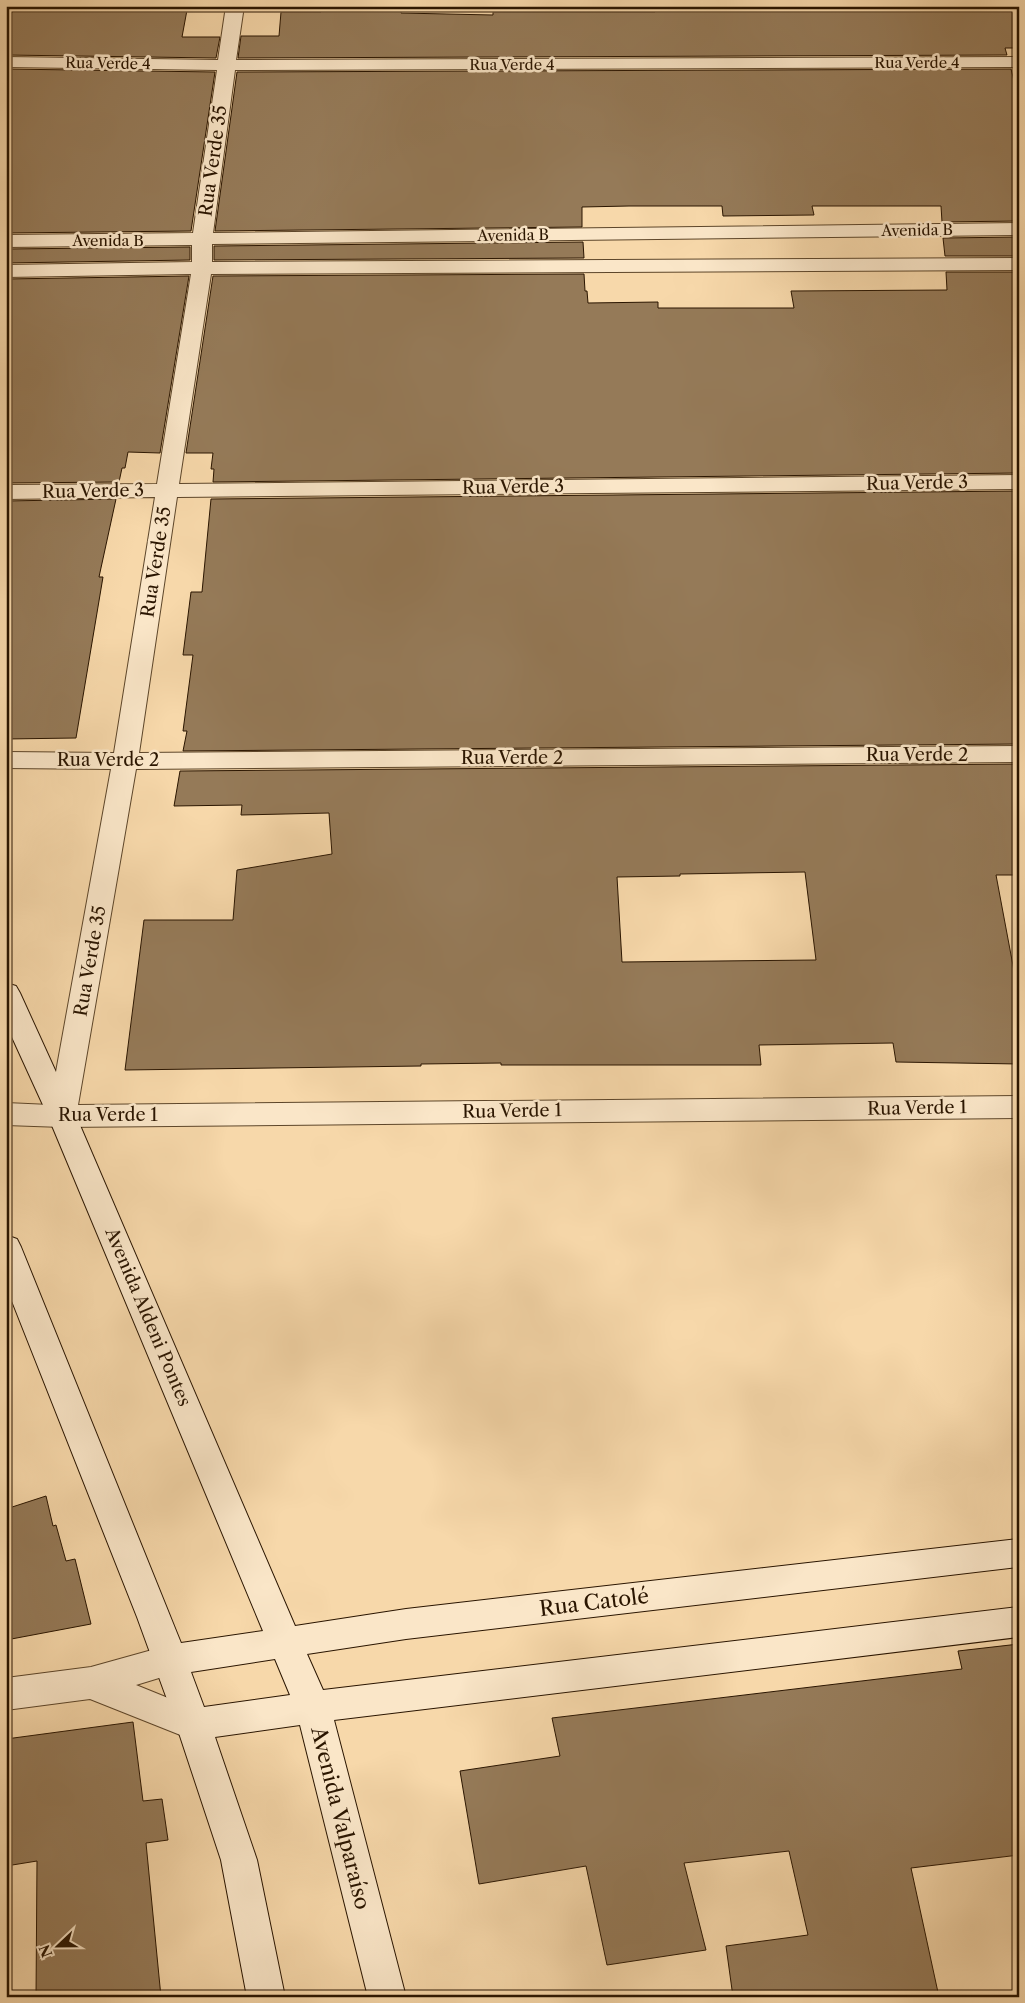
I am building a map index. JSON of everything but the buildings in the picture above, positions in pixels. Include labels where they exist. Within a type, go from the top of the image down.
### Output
[{"type":"street","name":"Rua Verde 35","points":[[62,1116],[126,761],[202,268],[202,239],[235,6]]},
{"type":"street","name":"Rua Verde 4","points":[[6,62],[226,65],[1019,62]]},
{"type":"street","name":"Avenida B","points":[[6,241],[1019,228]]},
{"type":"street","name":"Avenida B","points":[[6,271],[202,268],[1019,264]]},
{"type":"street","name":"Rua Verde 3","points":[[6,492],[1019,482]]},
{"type":"street","name":"Rua Verde 2","points":[[6,760],[126,761],[1019,754]]},
{"type":"street","name":"Avenida Aldeni Pontes","points":[[6,994],[62,1116],[286,1643]]},
{"type":"street","name":"Rua Verde 1","points":[[6,1114],[62,1116],[1019,1107]]},
{"type":"street","points":[[6,1247],[170,1660],[193,1724],[240,1860],[266,1997]]},
{"type":"street","name":"Rua Catolé","points":[[6,1694],[91,1683],[170,1660],[406,1624],[1019,1553]]},
{"type":"street","points":[[91,1683],[193,1724],[1019,1622]]},
{"type":"street","name":"Avenida Valparaíso","points":[[286,1643],[313,1708],[387,1997]]}]
